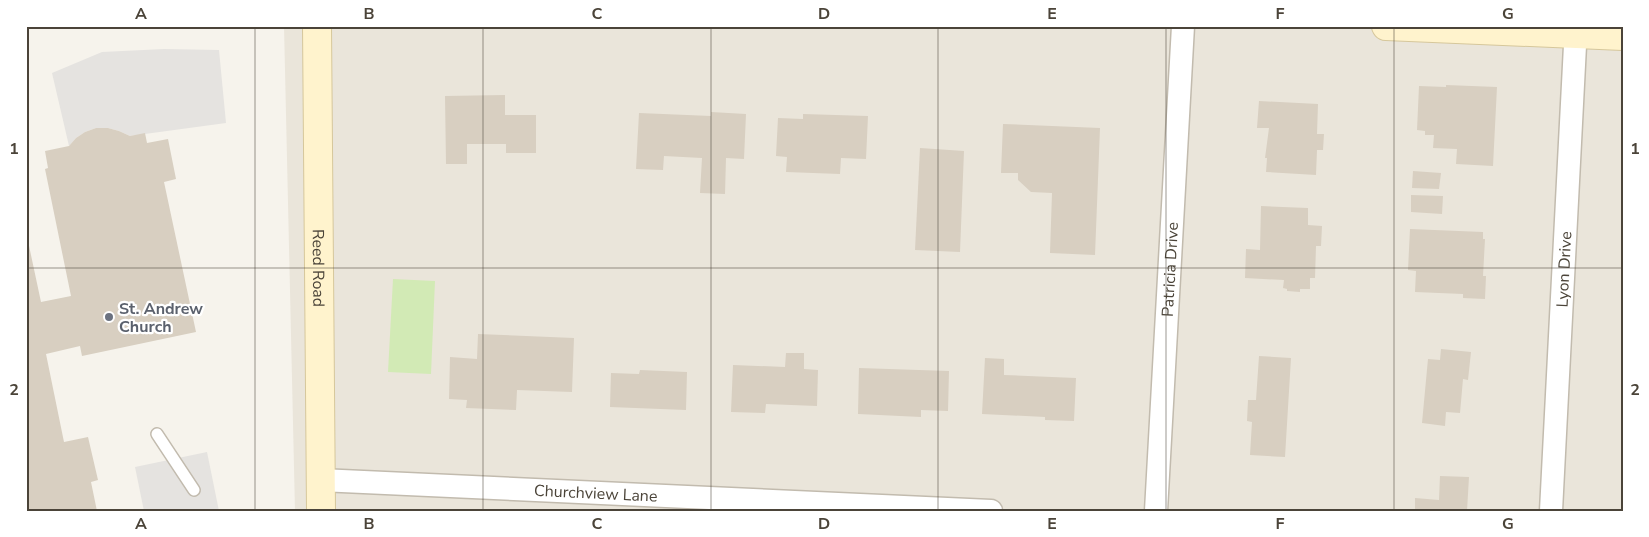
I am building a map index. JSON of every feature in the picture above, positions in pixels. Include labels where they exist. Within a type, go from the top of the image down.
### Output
[{"type":"main road","name":"Reed Road","points":[[317,26],[321,511]]},
{"type":"main road","points":[[1386,26],[1576,30],[1623,36]]},
{"type":"street","name":"Patricia Drive","points":[[1156,511],[1183,26]]},
{"type":"street","name":"Lyon Drive","points":[[1551,511],[1576,30]]},
{"type":"street","name":"Churchview Lane","points":[[320,480],[772,506],[992,511]]},
{"type":"lane","points":[[157,434],[194,490]]},
{"type":"shaded area","points":[[284,26],[1623,26],[1623,511],[295,511]]},
{"type":"shaded area","points":[[164,49],[219,50],[226,123],[130,136],[108,128],[96,128],[76,138],[69,146],[52,73],[102,52]]},
{"type":"shaded area","points":[[207,452],[219,511],[144,511],[135,467]]},
{"type":"green space","points":[[393,279],[435,281],[431,374],[388,372]]},
{"type":"building","points":[[1446,85],[1497,87],[1493,166],[1456,164],[1457,149],[1433,148],[1434,135],[1425,135],[1425,131],[1417,130],[1419,86],[1446,87]]},
{"type":"building","points":[[505,95],[505,115],[536,115],[536,153],[506,153],[506,144],[467,144],[467,164],[446,164],[445,96]]},
{"type":"building","points":[[1259,101],[1318,104],[1317,134],[1324,134],[1323,150],[1317,150],[1316,175],[1266,172],[1267,158],[1265,158],[1269,128],[1257,128]]},
{"type":"building","points":[[711,112],[746,114],[744,159],[726,158],[725,194],[700,193],[702,158],[664,156],[663,170],[636,169],[639,113],[711,116]]},
{"type":"building","points":[[803,114],[868,116],[866,159],[841,158],[840,174],[786,172],[787,157],[776,156],[778,118],[803,119]]},
{"type":"building","points":[[1003,124],[1100,128],[1095,255],[1050,253],[1052,193],[1031,192],[1018,180],[1018,173],[1001,173]]},
{"type":"building","name":"St. Andrew Church","points":[[96,128],[108,128],[130,136],[145,133],[147,143],[168,139],[176,179],[164,182],[196,332],[82,356],[80,346],[46,354],[64,442],[88,437],[98,480],[91,482],[97,511],[26,511],[26,241],[28,241],[41,302],[71,296],[45,169],[48,168],[45,151],[69,146],[85,132]]},
{"type":"building","points":[[920,148],[964,151],[960,252],[915,250]]},
{"type":"building","points":[[1413,171],[1441,173],[1439,189],[1412,188]]},
{"type":"building","points":[[1411,195],[1443,196],[1442,214],[1411,212]]},
{"type":"building","points":[[1261,206],[1308,208],[1308,225],[1322,226],[1321,246],[1316,246],[1315,278],[1310,278],[1310,289],[1300,289],[1300,292],[1287,291],[1287,289],[1283,288],[1284,280],[1245,278],[1246,249],[1260,250]]},
{"type":"building","points":[[1410,229],[1483,232],[1483,239],[1485,239],[1483,276],[1486,276],[1485,299],[1463,298],[1463,294],[1415,292],[1416,271],[1408,270]]},
{"type":"building","points":[[478,334],[574,338],[572,392],[517,390],[516,410],[466,408],[467,400],[449,399],[450,357],[477,359]]},
{"type":"building","points":[[1441,349],[1471,352],[1468,380],[1463,379],[1460,413],[1446,412],[1445,426],[1422,423],[1428,359],[1440,360]]},
{"type":"building","points":[[786,353],[804,353],[804,369],[818,370],[817,406],[766,404],[765,413],[731,412],[733,365],[785,367]]},
{"type":"building","points":[[1259,356],[1291,358],[1285,457],[1250,455],[1252,422],[1247,421],[1248,400],[1256,400]]},
{"type":"building","points":[[985,358],[1004,359],[1004,375],[1076,378],[1074,421],[1045,420],[1045,417],[982,414]]},
{"type":"building","points":[[859,368],[949,371],[948,411],[921,410],[921,417],[858,414]]},
{"type":"building","points":[[640,370],[687,372],[686,410],[610,407],[611,373],[639,374]]},
{"type":"building","points":[[1440,476],[1469,477],[1467,511],[1415,511],[1415,498],[1439,500]]},
{"type":"place","name":"St. Andrew Church","points":[[109,317]]}]
